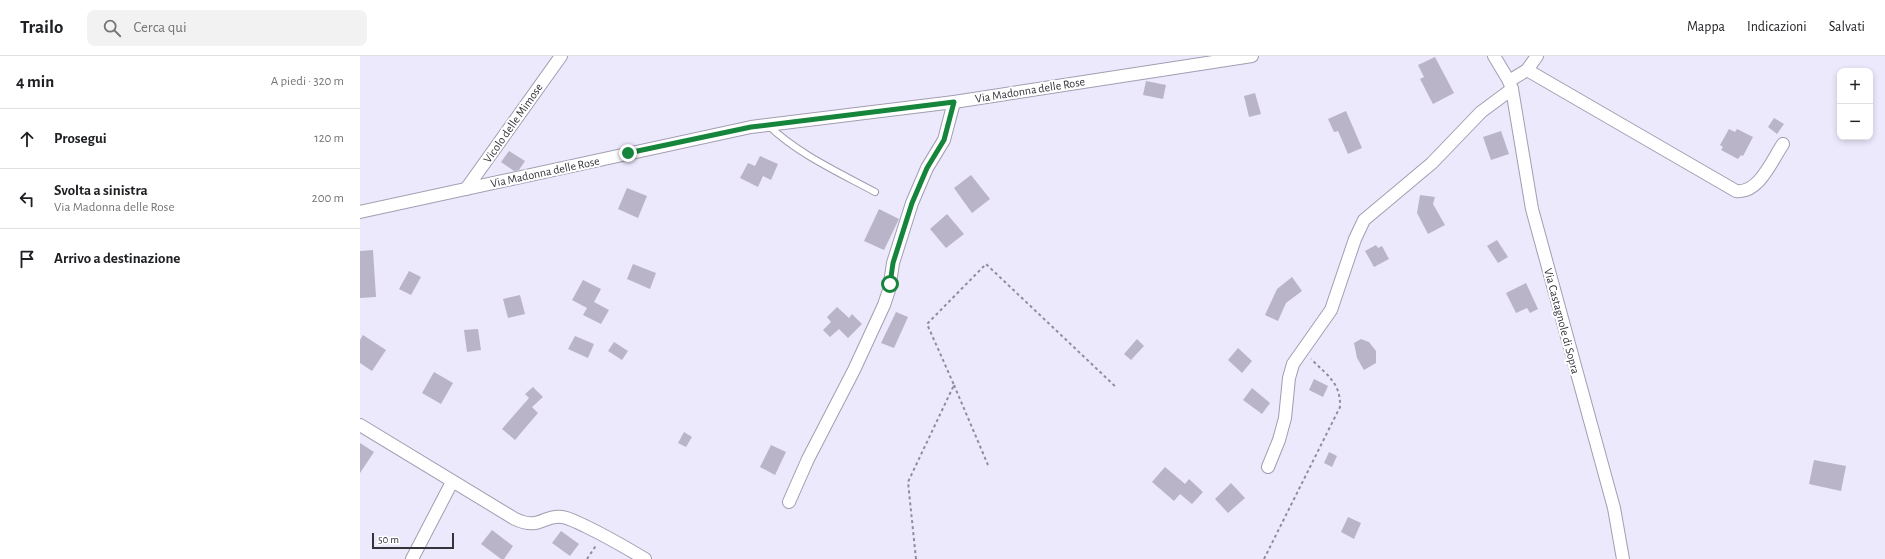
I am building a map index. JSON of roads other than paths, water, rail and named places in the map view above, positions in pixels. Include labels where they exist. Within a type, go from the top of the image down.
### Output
[{"type":"street","name":"Vicolo delle Mimose","points":[[466,189],[561,56]]},
{"type":"street","name":"Via Madonna delle Rose","points":[[360,212],[715,134],[768,125],[954,102],[1252,56]]},
{"type":"street","points":[[1494,56],[1510,85]]},
{"type":"street","points":[[1268,467],[1286,418],[1289,378],[1293,364],[1301,350],[1331,310],[1355,238],[1364,220],[1432,163],[1481,112],[1527,70],[1537,56]]},
{"type":"street","points":[[1527,70],[1736,191],[1747,190],[1758,182],[1783,144]]},
{"type":"street","name":"Via Castagnole di Sopra","points":[[1510,85],[1532,209],[1614,508],[1623,559]]},
{"type":"street","points":[[789,502],[808,459],[854,370],[884,305],[889,290],[893,263],[912,203],[927,168],[944,140],[954,102]]},
{"type":"street","points":[[360,425],[452,482],[522,522],[534,524],[551,518],[562,517],[607,537],[645,559]]},
{"type":"street","points":[[412,559],[452,482]]},
{"type":"lane","points":[[768,125],[778,135],[800,151],[874,192]]}]
